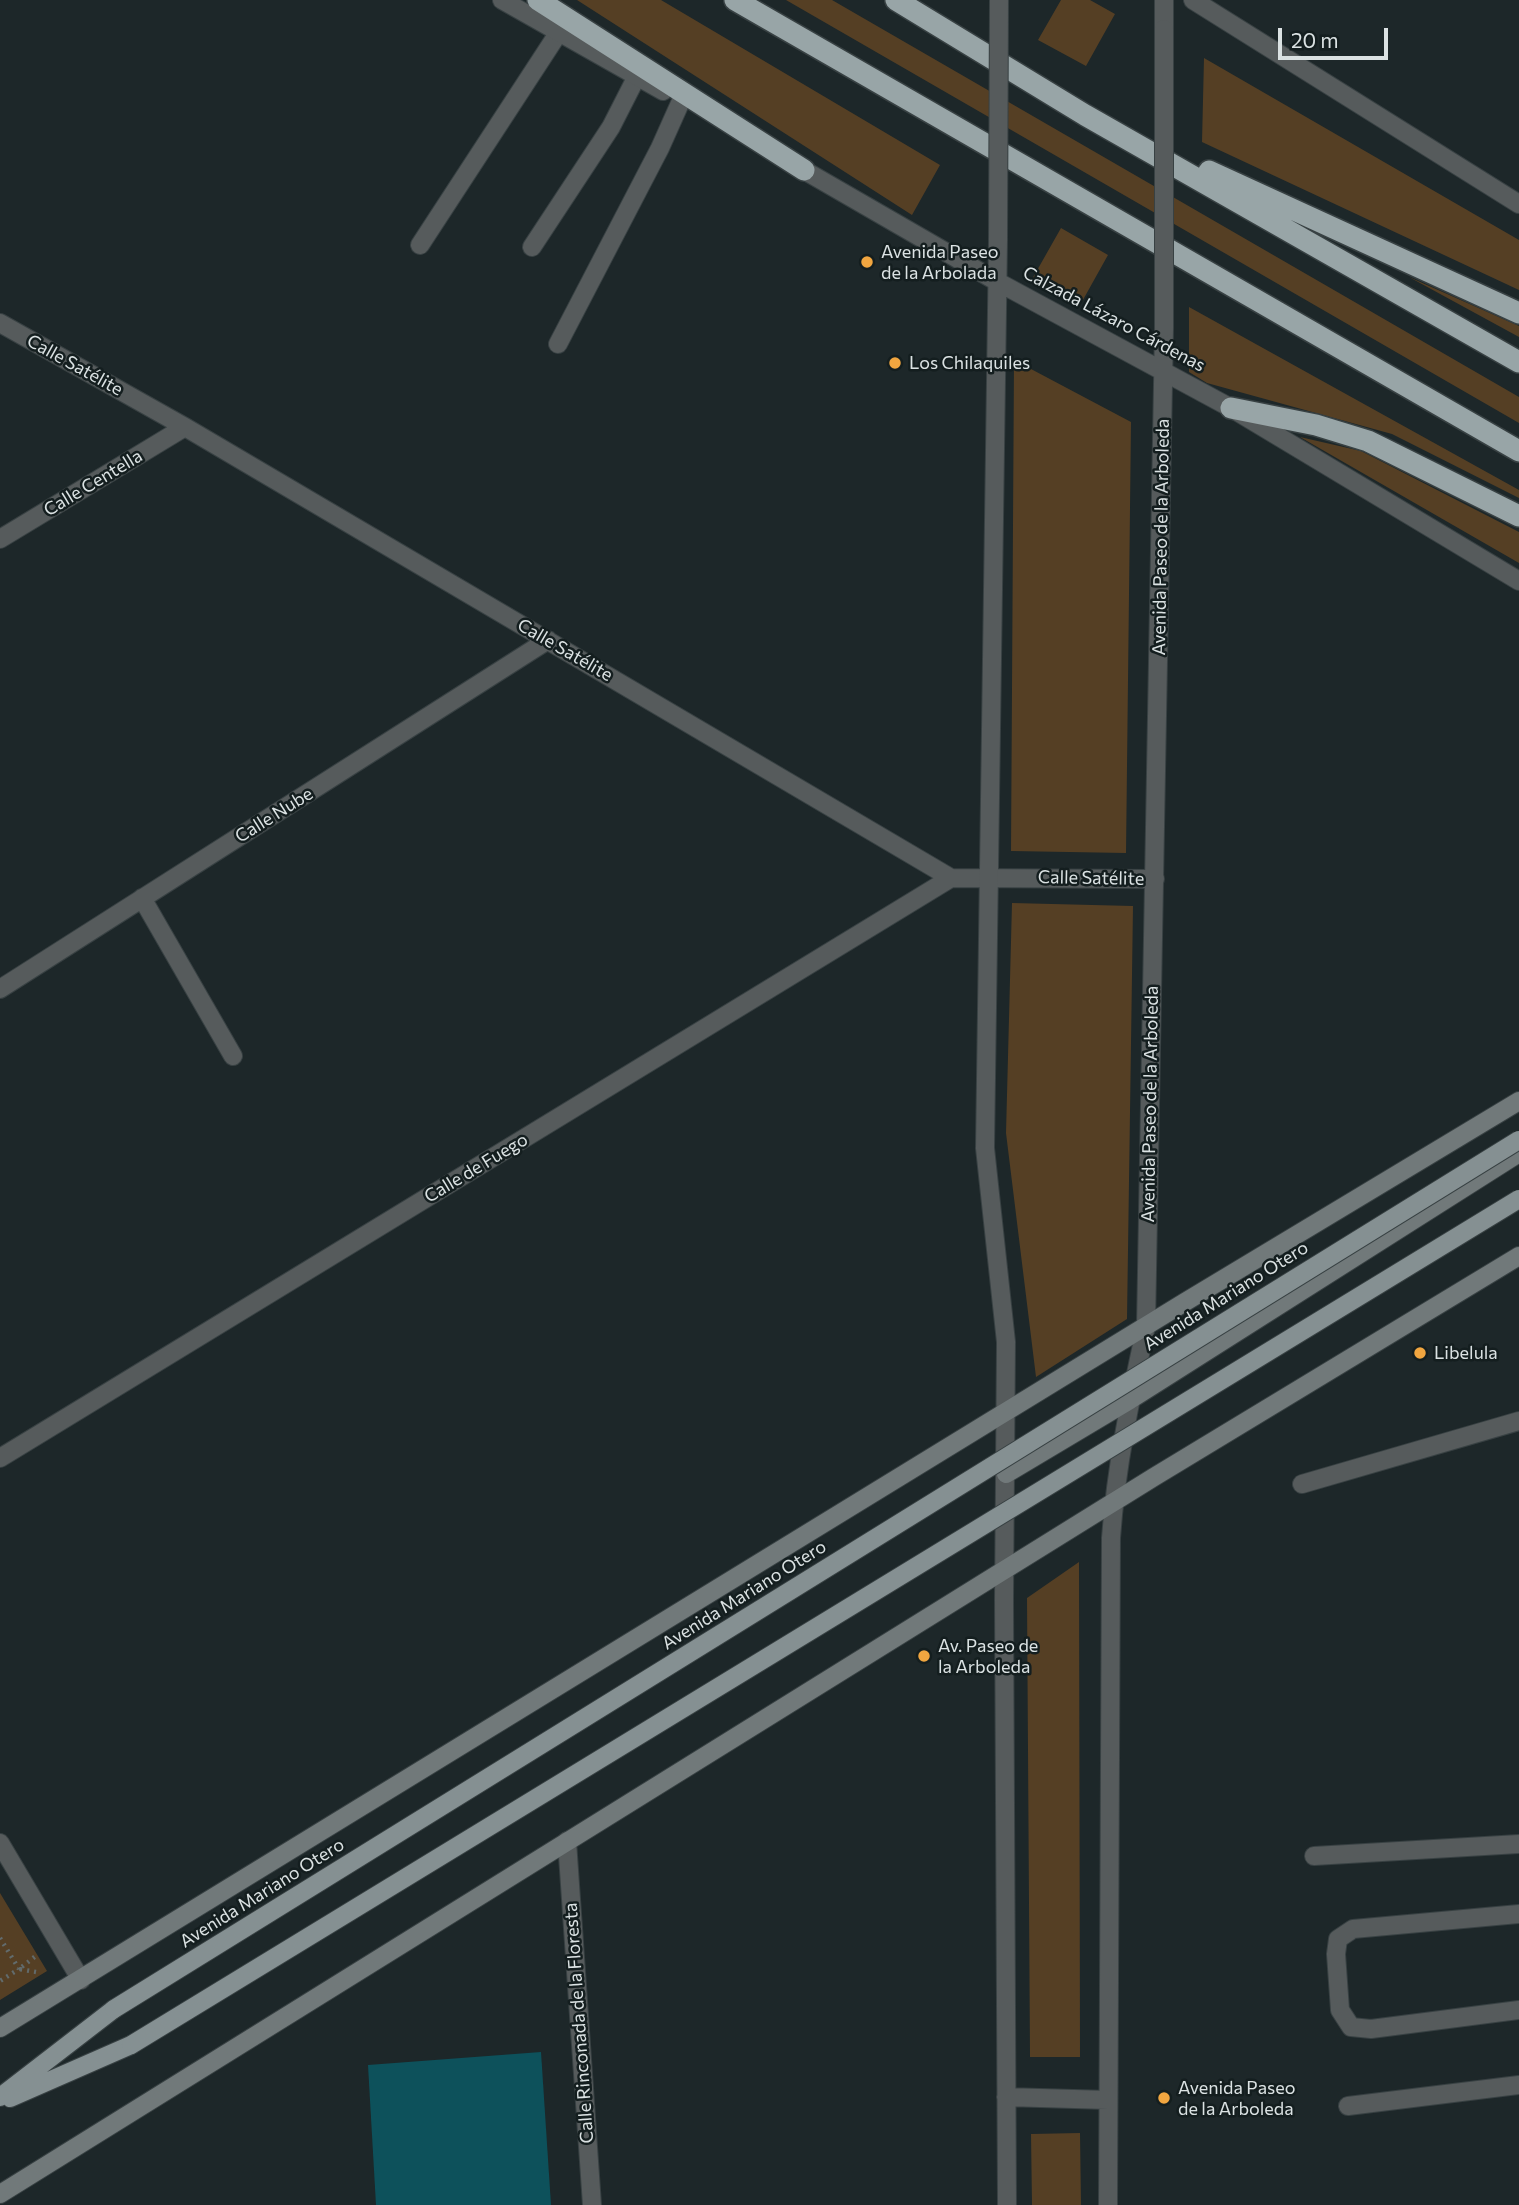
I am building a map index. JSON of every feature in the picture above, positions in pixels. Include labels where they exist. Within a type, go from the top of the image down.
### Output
[{"type":"highway","points":[[538,0],[804,170]]},
{"type":"highway","points":[[735,0],[1519,451]]},
{"type":"highway","points":[[896,0],[1085,115],[1519,362]]},
{"type":"highway","points":[[1085,115],[1519,313]]},
{"type":"highway","points":[[1231,408],[1316,425],[1368,441],[1519,516]]},
{"type":"main road","name":"Avenida Mariano Otero","points":[[0,2028],[1146,1326],[1519,1101]]},
{"type":"main road","name":"Avenida Mariano Otero","points":[[0,2100],[114,2009],[1519,1140]]},
{"type":"main road","points":[[1006,1474],[1130,1400],[1519,1153]]},
{"type":"main road","name":"Avenida Mariano Otero","points":[[0,2100],[131,2045],[1519,1199]]},
{"type":"main road","points":[[0,2194],[1113,1502],[1519,1255]]},
{"type":"street","name":"Calzada Lázaro Cárdenas","points":[[502,0],[996,281],[1231,408],[1519,581]]},
{"type":"street","points":[[999,0],[985,1148],[1006,1342],[1004,1570],[1007,2205]]},
{"type":"street","name":"Avenida Paseo de la Arboleda","points":[[1108,2205],[1111,1538],[1113,1502],[1146,1326],[1164,372],[1164,0]]},
{"type":"street","points":[[1193,0],[1519,205]]},
{"type":"street","points":[[419,246],[559,32]]},
{"type":"street","points":[[532,247],[611,127],[637,76]]},
{"type":"street","points":[[558,344],[660,148],[681,101]]},
{"type":"street","name":"Calle Satélite","points":[[0,323],[185,427],[951,878],[1155,879]]},
{"type":"street","name":"Calle Centella","points":[[0,539],[185,427]]},
{"type":"street","name":"Calle Nube","points":[[0,989],[548,640]]},
{"type":"street","name":"Calle de Fuego","points":[[0,1458],[951,878]]},
{"type":"street","points":[[142,898],[233,1056]]},
{"type":"street","points":[[1302,1484],[1519,1421]]},
{"type":"street","name":"Calle Rinconada de la Floresta","points":[[567,1841],[592,2205]]},
{"type":"street","points":[[0,1843],[81,1980]]},
{"type":"street","points":[[1314,1856],[1519,1844]]},
{"type":"street","points":[[1519,1914],[1353,1929],[1338,1939],[1336,1954],[1340,2010],[1351,2027],[1371,2029],[1519,2010]]},
{"type":"street","points":[[1348,2106],[1519,2085]]},
{"type":"street","points":[[1006,2097],[1108,2100]]},
{"type":"path","points":[[0,1938],[19,1969],[0,1982]]},
{"type":"shaded area","points":[[577,0],[661,0],[940,165],[912,215]]},
{"type":"shaded area","points":[[786,0],[832,0],[1519,397],[1519,423]]},
{"type":"shaded area","points":[[1061,0],[1090,0],[1115,14],[1086,66],[1038,40]]},
{"type":"shaded area","points":[[1204,58],[1519,240],[1519,290],[1202,142]]},
{"type":"shaded area","points":[[1061,228],[1108,255],[1079,307],[1031,281]]},
{"type":"shaded area","points":[[1409,277],[1519,326],[1519,337]]},
{"type":"shaded area","points":[[1189,307],[1519,490],[1519,498],[1392,434],[1207,383],[1189,372]]},
{"type":"shaded area","points":[[1014,360],[1131,422],[1126,853],[1011,851]]},
{"type":"shaded area","points":[[1300,437],[1361,451],[1519,532],[1519,563]]},
{"type":"shaded area","points":[[1012,903],[1133,906],[1127,1319],[1036,1377],[1006,1133]]},
{"type":"shaded area","points":[[1079,1562],[1080,2057],[1030,2057],[1027,1598]]},
{"type":"shaded area","points":[[0,1893],[47,1971],[0,2000]]},
{"type":"shaded area","points":[[1080,2133],[1081,2205],[1032,2205],[1031,2134]]},
{"type":"building","points":[[541,2052],[551,2205],[376,2205],[368,2065]]},
{"type":"place","name":"Avenida Paseo de la Arbolada","points":[[867,262]]},
{"type":"place","name":"Los Chilaquiles","points":[[895,363]]},
{"type":"place","name":"Libelula","points":[[1420,1353]]},
{"type":"place","name":"Av. Paseo de la Arboleda","points":[[924,1656]]},
{"type":"place","name":"Avenida Paseo de la Arboleda","points":[[1164,2098]]}]
